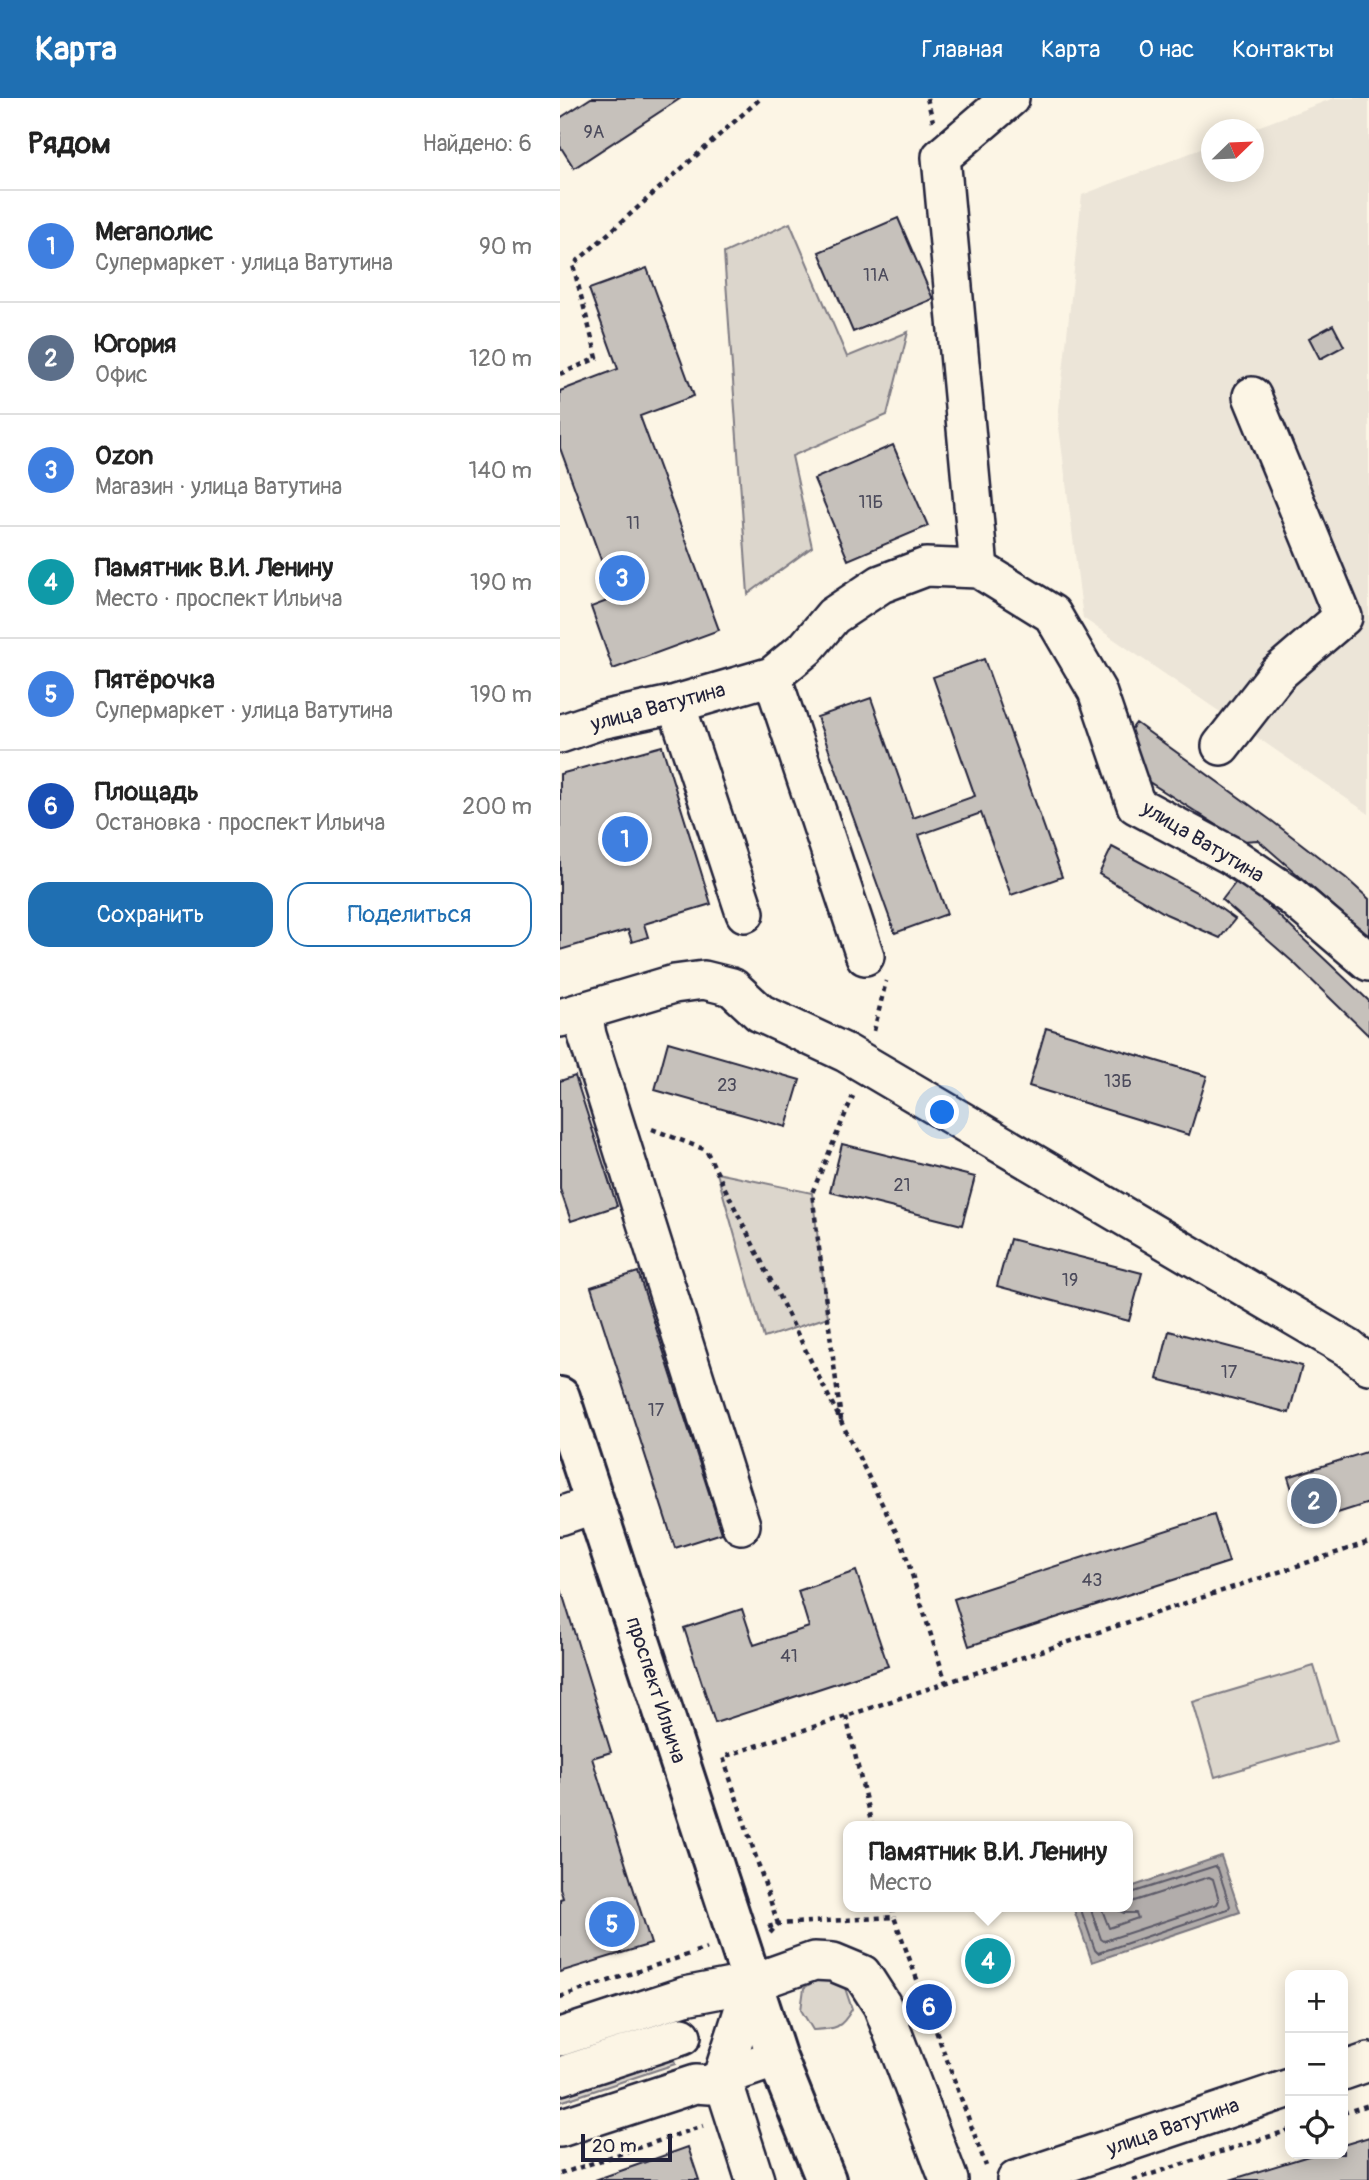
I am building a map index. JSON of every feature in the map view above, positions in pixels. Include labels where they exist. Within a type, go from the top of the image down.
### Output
[{"type":"main road","name":"проспект Ильича","points":[[560,1397],[578,1510],[737,1938],[777,2058],[826,2180]]},
{"type":"street","points":[[979,569],[941,157],[1010,98]]},
{"type":"street","points":[[1221,746],[1278,673],[1343,617],[1252,396]]},
{"type":"street","name":"улица Ватутина","points":[[560,734],[601,720],[676,704],[772,676],[806,648],[834,616],[881,584],[926,567],[979,569],[1052,614],[1097,691],[1136,805],[1232,856],[1291,896],[1369,962]]},
{"type":"street","points":[[772,676],[876,968]]},
{"type":"street","points":[[676,704],[745,913]]},
{"type":"street","points":[[741,1525],[587,1035],[571,1015],[674,984],[704,980],[732,987],[760,1013],[846,1052],[1348,1348],[1369,1365]]},
{"type":"street","points":[[560,2037],[685,1996],[752,1983],[814,1961],[833,1962],[862,1974],[882,2006],[949,2180]]},
{"type":"street","points":[[752,1983],[722,2077],[755,2180]]},
{"type":"street","points":[[560,2076],[682,2036]]},
{"type":"street","points":[[560,2128],[695,2084],[709,2085],[722,2077],[777,2058]]},
{"type":"street","points":[[1348,2069],[1369,2062]]},
{"type":"street","name":"улица Ватутина","points":[[1016,2180],[1285,2090]]},
{"type":"path","points":[[560,374],[597,358],[573,265],[761,98]]},
{"type":"path","points":[[841,1424],[812,1193],[866,1065],[876,968]]},
{"type":"path","points":[[648,1127],[706,1150],[903,1546],[946,1683]]},
{"type":"path","points":[[560,1997],[778,1924],[723,1757],[1369,1542]]},
{"type":"path","points":[[846,1716],[871,1821]]},
{"type":"path","points":[[893,1912],[894,1917]]},
{"type":"path","points":[[1348,2111],[1369,2105]]},
{"type":"path","points":[[560,2174],[707,2125]]},
{"type":"path","points":[[1133,2180],[1285,2132]]},
{"type":"shaded area","points":[[1334,98],[1369,98],[1369,814],[1083,618],[1058,419],[1082,195],[1201,149],[1201,182],[1264,182],[1264,124]]},
{"type":"shaded area","points":[[790,223],[847,357],[908,332],[887,415],[792,456],[812,547],[748,594],[724,253]]},
{"type":"shaded area","points":[[717,1173],[812,1193],[828,1317],[764,1338]]},
{"type":"shaded area","points":[[1314,1666],[1337,1741],[1215,1777],[1193,1702]]},
{"type":"shaded area","points":[[823,1976],[843,1982],[852,2009],[837,2027],[813,2030],[801,2010],[804,1988]]},
{"type":"shaded area","points":[[663,2021],[675,2064],[560,2102],[560,2053]]},
{"type":"water","points":[[1221,1856],[1240,1912],[1092,1962],[1075,1912],[1133,1912],[1133,1886]]},
{"type":"building","points":[[591,98],[681,98],[574,168],[560,146],[560,118]]},
{"type":"building","points":[[898,218],[933,299],[853,332],[819,252]]},
{"type":"building","points":[[647,268],[694,396],[640,416],[719,630],[613,669],[591,607],[615,598],[560,448],[560,391],[618,369],[589,289]]},
{"type":"building","points":[[1333,325],[1344,346],[1320,359],[1309,338]]},
{"type":"building","points":[[893,445],[928,526],[848,560],[814,479]]},
{"type":"building","points":[[984,659],[1062,877],[1011,895],[981,813],[919,835],[947,914],[895,933],[817,717],[871,698],[913,818],[975,796],[933,677]]},
{"type":"building","points":[[1136,723],[1272,821],[1369,899],[1369,937],[1258,840],[1242,841],[1135,773],[1122,741]]},
{"type":"building","points":[[662,746],[711,904],[644,924],[648,937],[632,942],[628,930],[560,950],[560,774]]},
{"type":"building","points":[[1112,847],[1200,894],[1235,919],[1220,938],[1166,914],[1099,874]]},
{"type":"building","points":[[1239,878],[1369,1001],[1369,1036],[1294,963],[1222,900]]},
{"type":"building","points":[[1046,1028],[1207,1076],[1189,1135],[1029,1086]]},
{"type":"building","points":[[668,1042],[800,1080],[786,1127],[655,1090]]},
{"type":"building","points":[[575,1076],[617,1206],[571,1221],[560,1189],[560,1081]]},
{"type":"building","points":[[842,1144],[975,1177],[962,1225],[830,1192]]},
{"type":"building","points":[[1010,1239],[1142,1273],[1129,1321],[997,1286]]},
{"type":"building","points":[[638,1272],[722,1533],[675,1548],[591,1287]]},
{"type":"building","points":[[1169,1331],[1302,1366],[1289,1413],[1157,1379]]},
{"type":"building","points":[[1369,1451],[1369,1503],[1303,1524],[1288,1477]]},
{"type":"building","points":[[1214,1515],[1229,1562],[969,1646],[954,1599]]},
{"type":"building","points":[[856,1571],[888,1666],[715,1723],[684,1628],[742,1609],[754,1645],[809,1627],[798,1591]]},
{"type":"building","points":[[560,1586],[611,1752],[592,1758],[651,1944],[560,1972],[560,1899],[563,1898],[560,1888]]},
{"type":"building","points":[[1369,2137],[1369,2180],[1230,2180],[1299,2159],[1348,2159],[1348,2143]]},
{"type":"building","points":[[688,2147],[699,2180],[595,2180]]},
{"type":"place","name":"Ozon","points":[[622,578]]},
{"type":"place","name":"Мегаполис","points":[[625,839]]},
{"type":"place","name":"Югория","points":[[1314,1501]]},
{"type":"place","name":"Пятёрочка","points":[[612,1924]]},
{"type":"place","name":"Памятник В.И. Ленину","points":[[988,1961]]},
{"type":"place","name":"Площадь","points":[[929,2007]]}]
